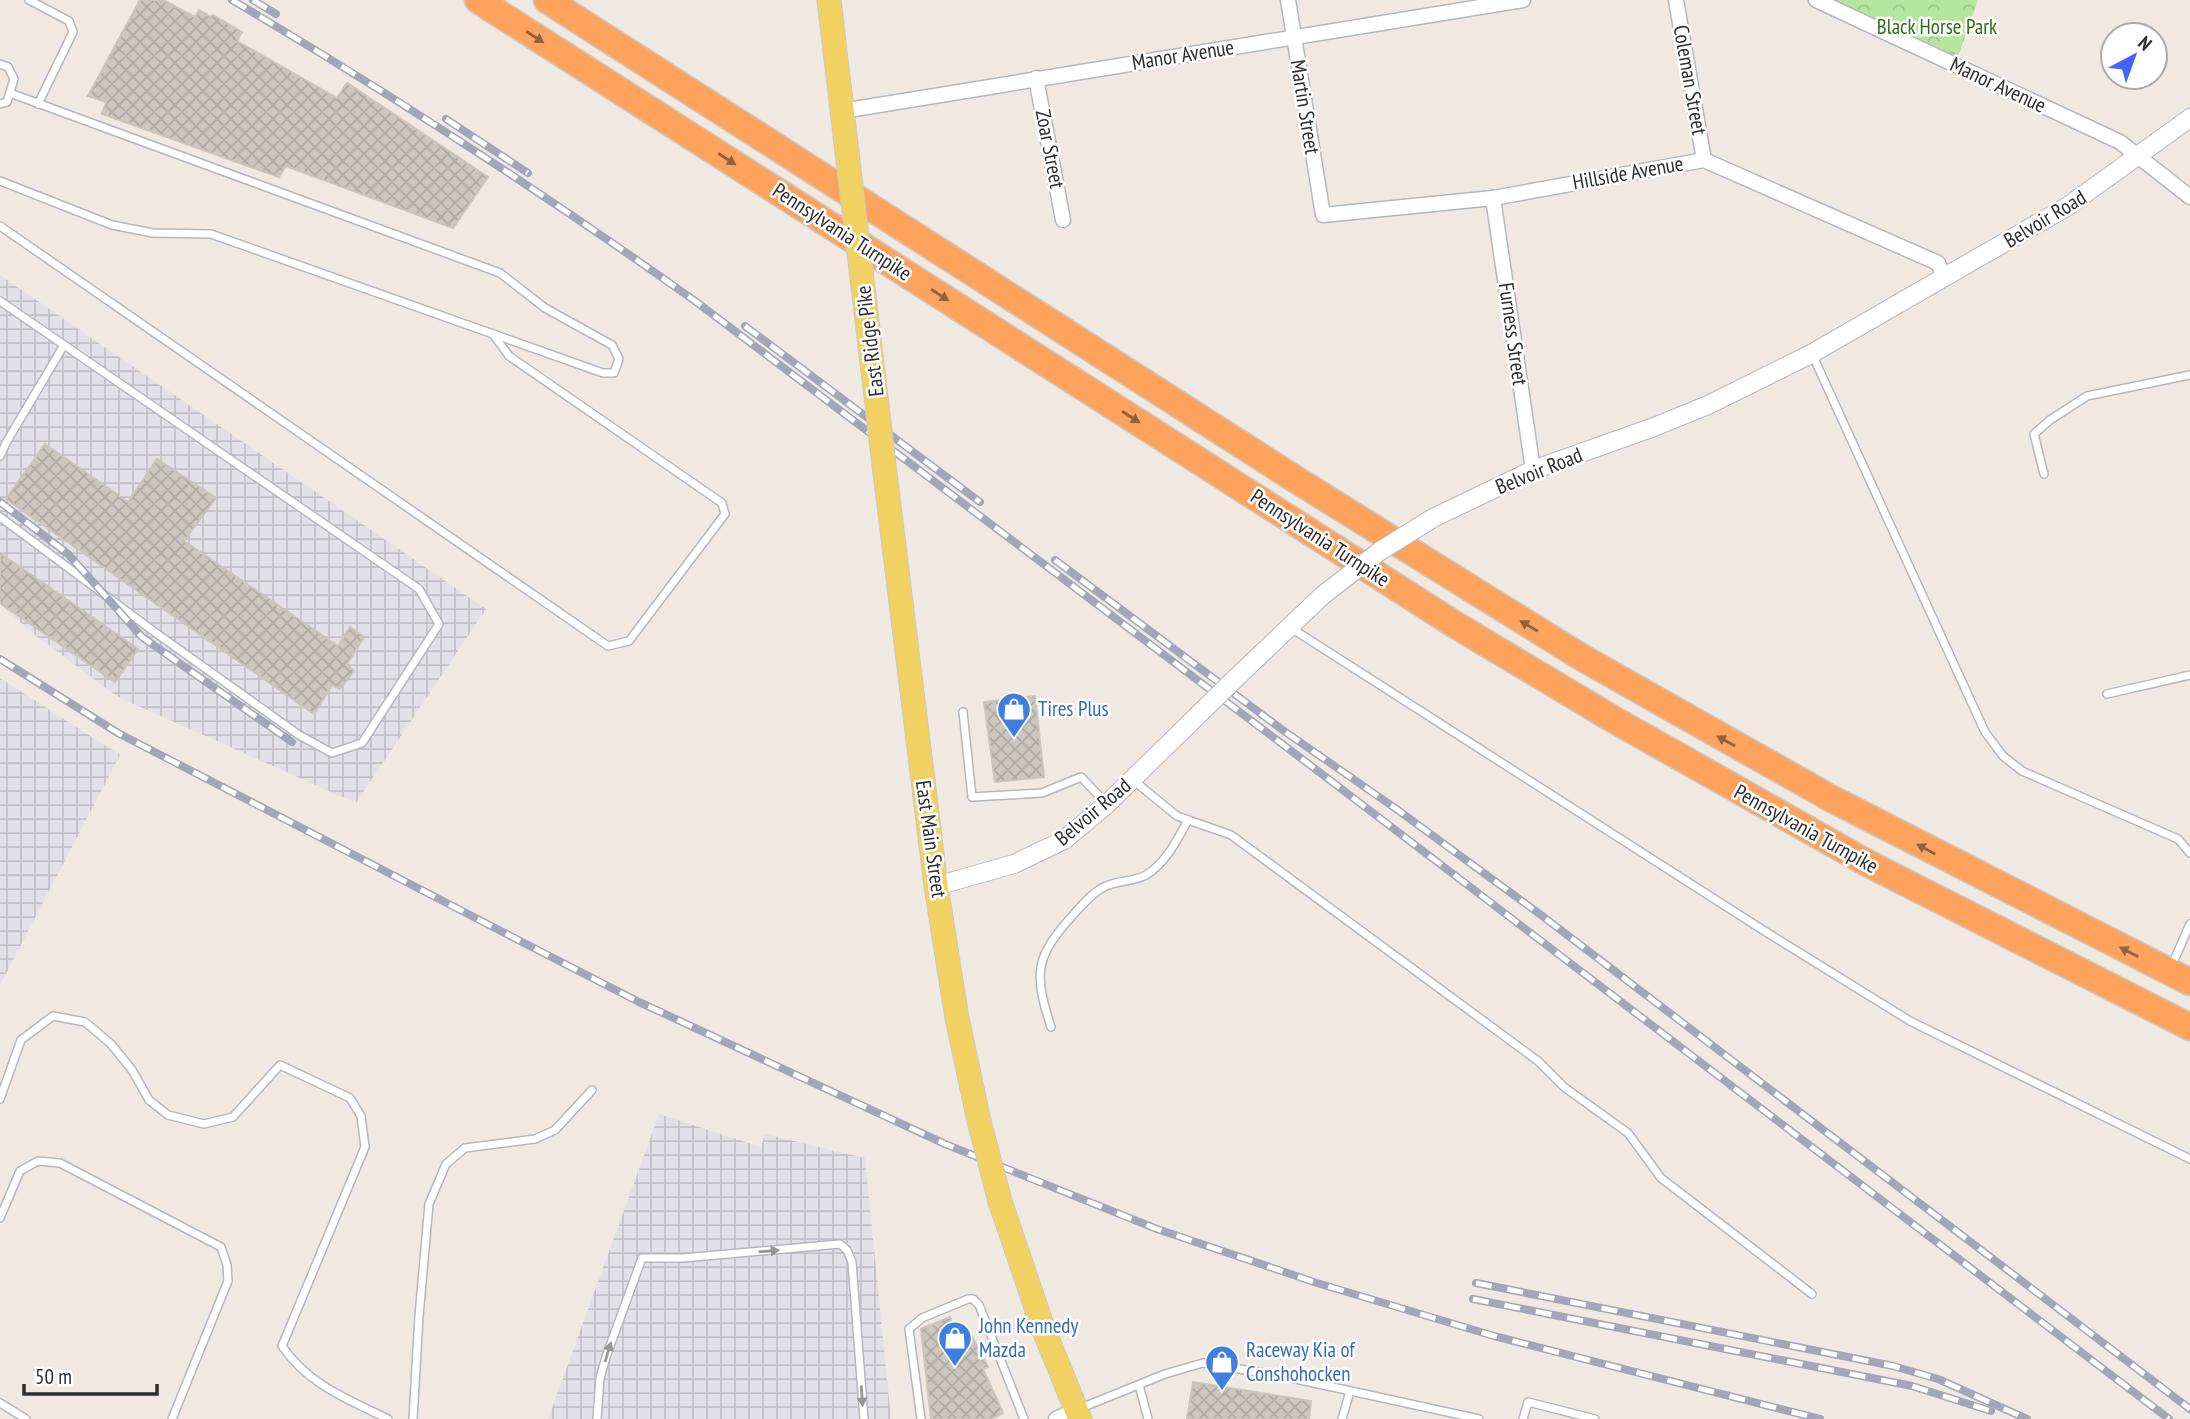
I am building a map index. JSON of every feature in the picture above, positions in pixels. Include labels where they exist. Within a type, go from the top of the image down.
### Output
[{"type":"highway","name":"Pennsylvania Turnpike","points":[[478,0],[1442,617],[1555,685],[1868,864],[2190,1027]]},
{"type":"highway","name":"Pennsylvania Turnpike","points":[[547,0],[1195,415],[1581,657],[1844,806],[2179,977]]},
{"type":"main road","name":"East Ridge Pike","points":[[829,0],[886,473]]},
{"type":"main road","name":"East Main Street","points":[[886,473],[936,886],[957,1018],[979,1121],[1000,1201],[1070,1416]]},
{"type":"street","name":"Martin Street","points":[[1288,0],[1323,215]]},
{"type":"street","name":"Manor Avenue","points":[[842,111],[1523,0]]},
{"type":"street","name":"Coleman Street","points":[[1676,0],[1704,160]]},
{"type":"street","name":"Manor Avenue","points":[[1816,0],[2120,142],[2190,197]]},
{"type":"street","name":"Zoar Street","points":[[1036,78],[1063,220]]},
{"type":"street","name":"Belvoir Road","points":[[936,886],[1014,864],[1042,852],[1073,833],[1107,804],[1323,595],[1380,551],[1433,518],[1533,470],[1697,409],[1811,354],[2068,206],[2190,118]]},
{"type":"street","name":"Hillside Avenue","points":[[1323,215],[1493,198],[1704,160],[1938,263],[1945,278]]},
{"type":"street","name":"Furness Street","points":[[1493,198],[1533,470]]},
{"type":"lane","points":[[29,0],[69,21],[73,32],[38,104]]},
{"type":"lane","points":[[0,64],[8,67],[14,79],[7,102],[0,104]]},
{"type":"lane","points":[[0,181],[113,225],[153,233],[211,234],[603,373],[614,373],[619,359],[612,345],[545,308],[500,273],[10,93]]},
{"type":"lane","points":[[0,226],[608,646],[629,641],[725,514],[722,503],[509,356],[492,334]]},
{"type":"lane","points":[[0,301],[419,589],[439,624],[362,743],[332,753],[299,735],[0,517]]},
{"type":"lane","points":[[0,456],[64,345]]},
{"type":"lane","points":[[1811,354],[1959,678],[1985,732],[2003,756],[2022,771],[2178,839],[2190,853]]},
{"type":"lane","points":[[2044,474],[2034,435],[2050,420],[2087,396],[2190,375]]},
{"type":"lane","points":[[1288,626],[1910,1021],[2190,1159]]},
{"type":"lane","points":[[2107,694],[2190,675]]},
{"type":"lane","points":[[962,712],[972,797],[1042,793],[1081,777],[1107,804]]},
{"type":"lane","points":[[1133,779],[1177,816],[1231,835],[1538,1061],[1564,1087],[1628,1133],[1661,1178],[1812,1294]]},
{"type":"lane","points":[[1051,1027],[1039,981],[1044,953],[1049,944],[1081,906],[1101,888],[1147,875],[1165,857],[1188,820]]},
{"type":"lane","points":[[2179,977],[2190,924]]},
{"type":"lane","points":[[0,1100],[21,1040],[52,1016],[85,1022],[111,1044],[132,1070],[149,1100],[168,1115],[204,1124],[233,1118],[280,1065],[350,1098],[361,1116],[365,1147],[282,1346],[296,1366],[323,1387],[388,1419]]},
{"type":"lane","points":[[413,1419],[429,1204],[446,1164],[465,1148],[535,1139],[555,1130],[593,1090]]},
{"type":"lane","points":[[0,1218],[20,1171],[38,1161],[60,1163],[221,1247],[227,1265],[228,1281],[172,1419]]},
{"type":"lane","points":[[597,1419],[600,1378],[642,1258],[683,1258],[840,1244],[847,1250],[852,1262],[864,1419]]},
{"type":"lane","points":[[921,1419],[909,1329],[922,1318],[968,1299],[979,1304],[1024,1419]]},
{"type":"lane","points":[[1070,1416],[1166,1374],[1203,1363],[1244,1368],[1479,1419]]},
{"type":"lane","points":[[1139,1385],[1148,1419]]},
{"type":"lane","points":[[1342,1419],[1350,1391]]},
{"type":"lane","points":[[1523,1419],[1528,1402],[1595,1419]]},
{"type":"lane","points":[[0,1404],[26,1419]]},
{"type":"shaded area","points":[[0,275],[486,609],[356,803],[118,697],[35,635],[0,604]]},
{"type":"shaded area","points":[[0,678],[120,755],[0,985]]},
{"type":"shaded area","points":[[659,1114],[761,1147],[765,1134],[865,1158],[891,1419],[548,1419]]},
{"type":"green space","name":"Black Horse Park","points":[[1816,0],[1978,0],[1955,65]]},
{"type":"building","points":[[140,0],[163,0],[195,17],[199,10],[211,17],[213,15],[242,32],[237,41],[337,98],[347,83],[488,177],[453,228],[286,166],[279,177],[102,114],[106,102],[88,96]]},
{"type":"building","points":[[45,444],[128,502],[157,459],[216,498],[184,541],[338,646],[350,627],[364,637],[347,664],[354,671],[340,689],[332,685],[314,714],[6,499]]},
{"type":"building","points":[[0,553],[138,649],[115,682],[0,603]]},
{"type":"building","name":"Tires Plus","points":[[1035,696],[1044,777],[995,782],[984,702]]},
{"type":"building","name":"John Kennedy Mazda","points":[[950,1317],[955,1333],[967,1327],[988,1367],[983,1369],[1003,1413],[992,1419],[931,1419],[921,1329]]},
{"type":"building","name":"Raceway Kia of Conshohocken","points":[[1193,1382],[1311,1401],[1309,1419],[1187,1419]]},
{"type":"railway","points":[[232,0],[467,146],[695,301],[2169,1419]]},
{"type":"railway","points":[[253,0],[276,14]]},
{"type":"railway","points":[[446,119],[528,173]]},
{"type":"railway","points":[[745,326],[980,502]]},
{"type":"railway","points":[[0,502],[68,554],[142,637],[292,742]]},
{"type":"railway","points":[[1055,560],[1284,731],[1541,915],[2190,1409]]},
{"type":"railway","points":[[0,659],[118,733],[639,1002],[945,1144],[1157,1229],[1317,1283],[1494,1336],[1820,1419]]},
{"type":"railway","points":[[1476,1283],[1893,1366],[1938,1379],[2027,1419]]},
{"type":"railway","points":[[1473,1299],[1912,1386],[1991,1411]]},
{"type":"place","name":"Tires Plus","points":[[1014,739]]},
{"type":"place","name":"John Kennedy Mazda","points":[[955,1368]]},
{"type":"place","name":"Raceway Kia of Conshohocken","points":[[1222,1392]]}]
